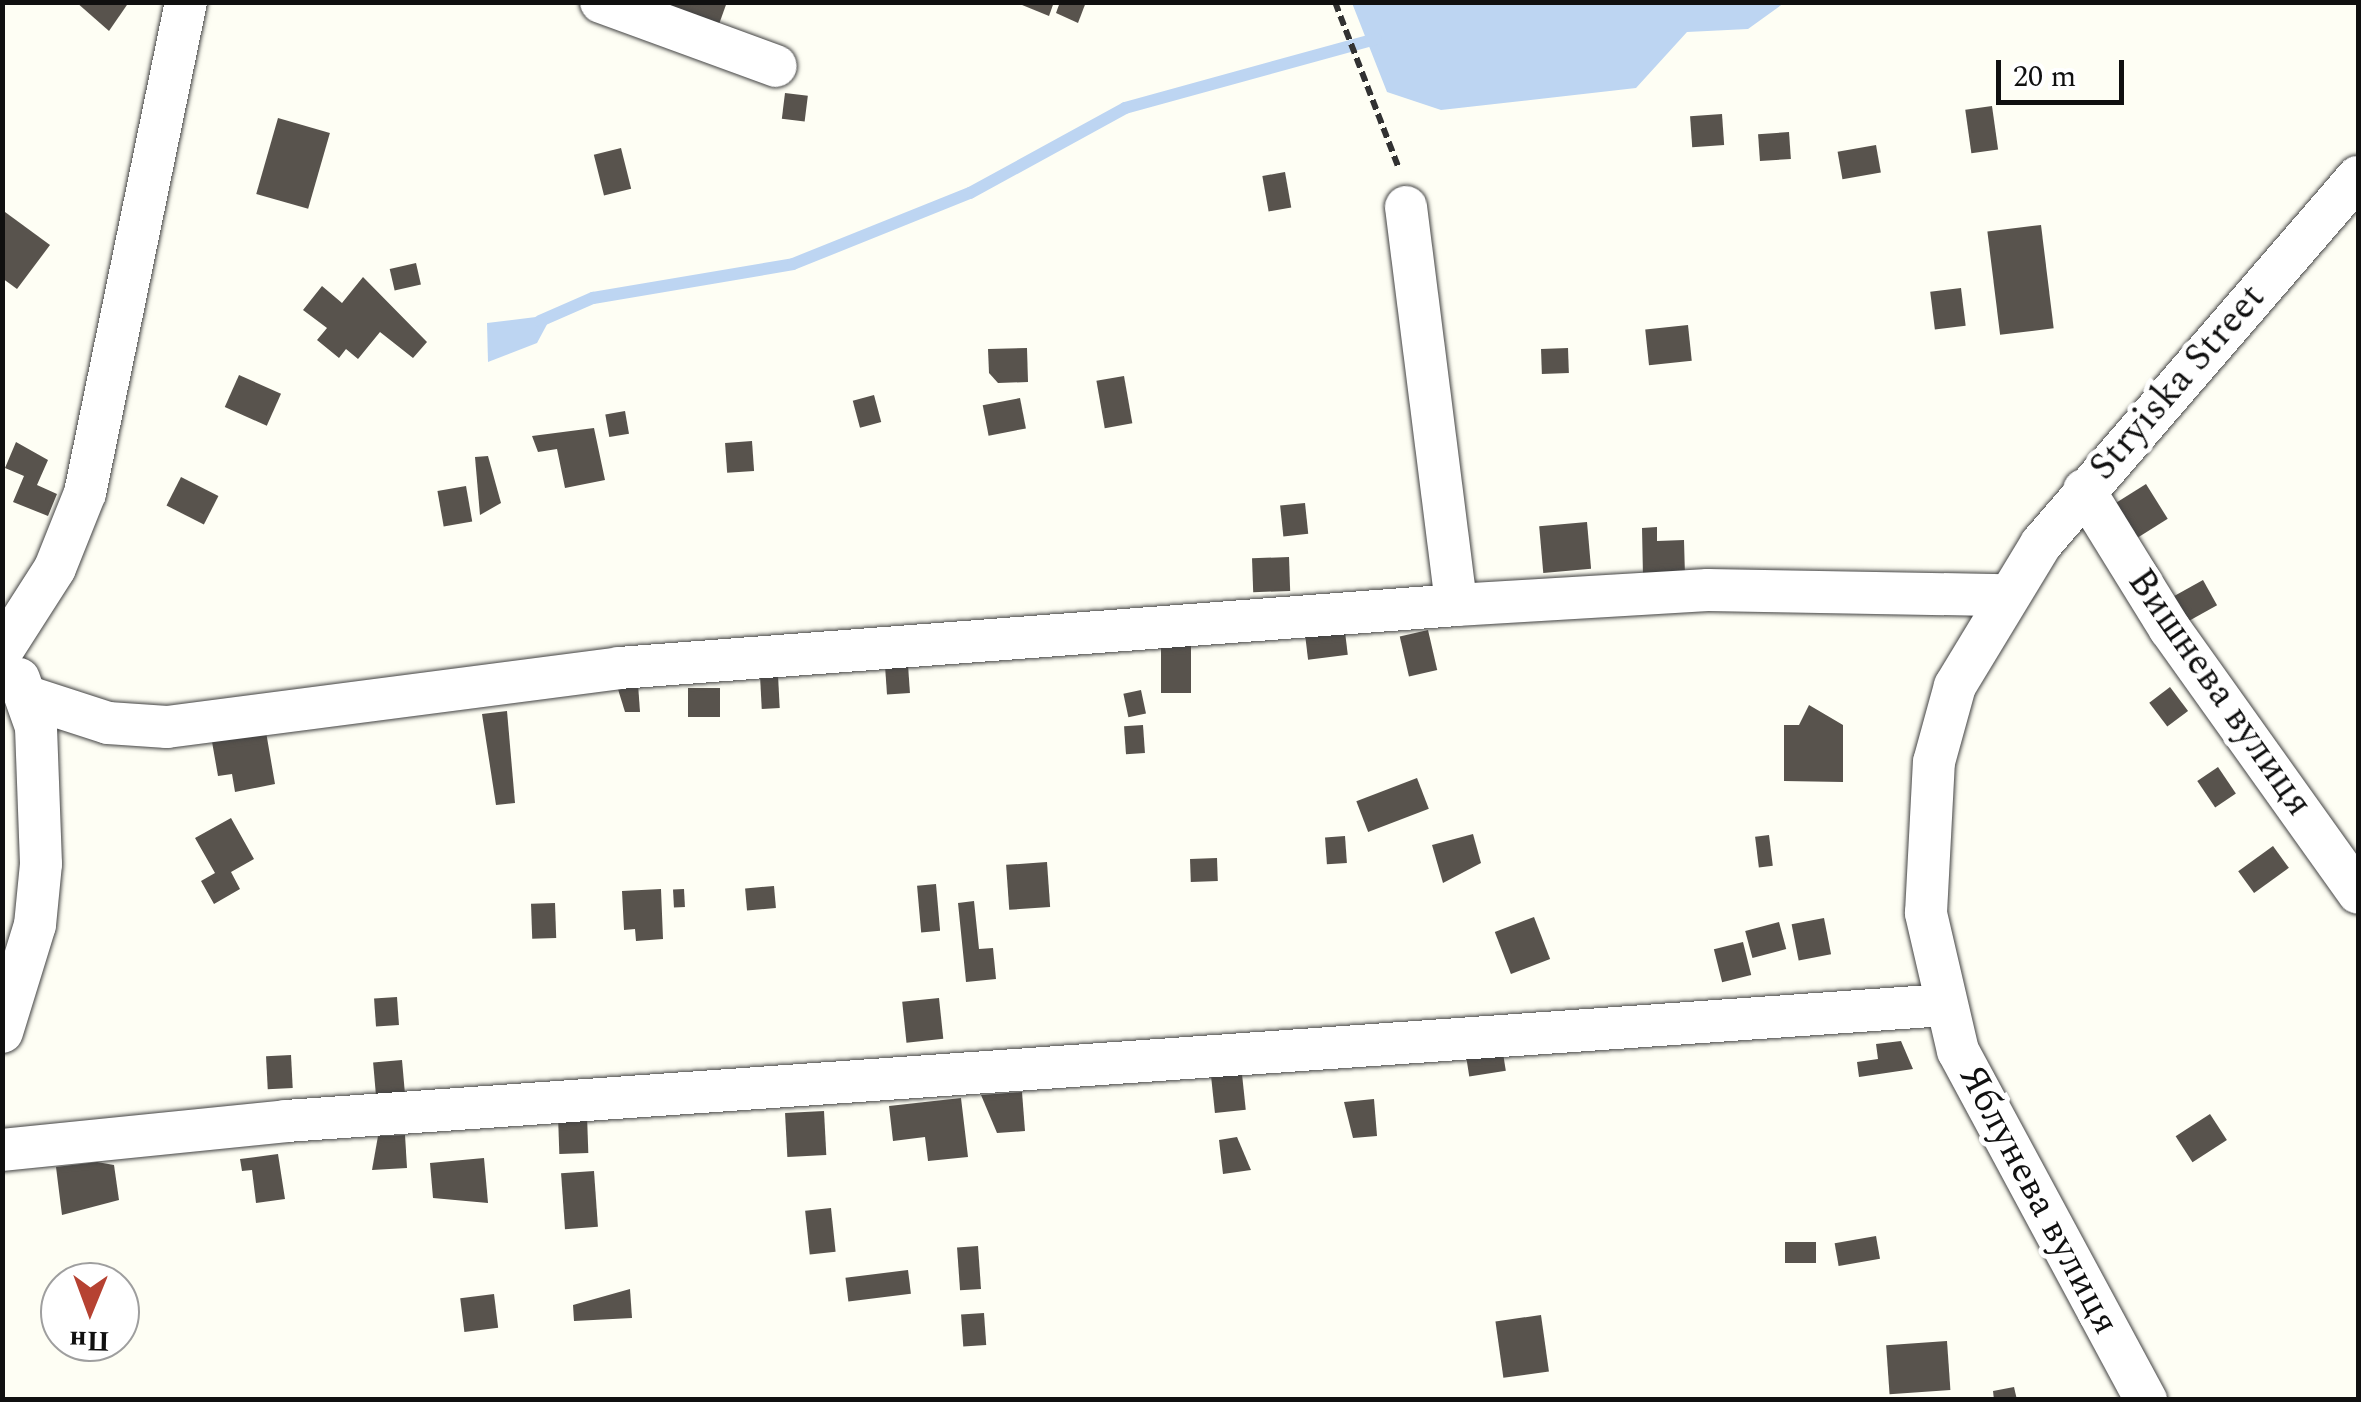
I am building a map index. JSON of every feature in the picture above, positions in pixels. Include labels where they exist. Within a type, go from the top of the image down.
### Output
[{"type":"street","points":[[2,1032],[35,924],[42,864],[31,698],[2,652],[64,551],[85,493],[186,2]]},
{"type":"street","points":[[601,2],[776,66]]},
{"type":"street","name":"Stryiska Street","points":[[2005,595],[2084,490],[2358,177]]},
{"type":"street","points":[[1406,206],[1456,605]]},
{"type":"street","name":"Вишнева вулиця","points":[[2084,490],[2170,630],[2358,894]]},
{"type":"street","points":[[31,698],[108,723],[168,727],[619,668],[1456,605],[1708,590],[2005,595]]},
{"type":"street","name":"Яблунева вулиця","points":[[2005,595],[1955,686],[1934,762],[1926,913],[1944,1005],[1980,1101],[2146,1400]]},
{"type":"street","points":[[2,1150],[286,1121],[1944,1005]]},
{"type":"path","points":[[1334,2],[1406,206]]},
{"type":"water","points":[[1352,2],[1784,3],[1748,29],[1687,32],[1636,88],[1441,110],[1387,92]]},
{"type":"water","points":[[552,315],[537,343],[488,362],[487,323]]},
{"type":"building","points":[[76,2],[129,2],[109,31]]},
{"type":"building","points":[[654,2],[727,2],[718,27]]},
{"type":"building","points":[[1015,2],[1054,2],[1049,16]]},
{"type":"building","points":[[1060,2],[1086,2],[1078,23],[1056,13]]},
{"type":"building","points":[[785,93],[808,96],[805,122],[782,119]]},
{"type":"building","points":[[1992,106],[1998,150],[1971,153],[1965,110]]},
{"type":"building","points":[[1722,114],[1724,145],[1692,147],[1690,116]]},
{"type":"building","points":[[278,118],[330,133],[308,209],[256,194]]},
{"type":"building","points":[[1789,132],[1791,159],[1760,161],[1758,134]]},
{"type":"building","points":[[1876,145],[1881,173],[1842,179],[1838,152]]},
{"type":"building","points":[[621,148],[631,189],[604,196],[594,155]]},
{"type":"building","points":[[1285,172],[1291,207],[1269,211],[1262,176]]},
{"type":"building","points":[[5,212],[50,245],[17,289],[2,278]]},
{"type":"building","points":[[2041,225],[2054,328],[2000,335],[1987,232]]},
{"type":"building","points":[[416,263],[421,284],[395,291],[390,269]]},
{"type":"building","points":[[363,277],[427,342],[413,358],[380,332],[358,359],[346,349],[339,358],[317,340],[327,328],[303,310],[322,286],[342,303]]},
{"type":"building","points":[[1961,288],[1966,326],[1935,329],[1930,292]]},
{"type":"building","points":[[1688,325],[1692,361],[1649,365],[1645,329]]},
{"type":"building","points":[[1027,348],[1028,382],[998,383],[989,373],[988,349]]},
{"type":"building","points":[[1568,348],[1569,373],[1542,374],[1541,349]]},
{"type":"building","points":[[239,375],[281,394],[267,426],[225,407]]},
{"type":"building","points":[[1124,376],[1132,423],[1105,428],[1096,381]]},
{"type":"building","points":[[874,395],[881,422],[860,428],[853,401]]},
{"type":"building","points":[[1020,398],[1026,428],[989,436],[983,405]]},
{"type":"building","points":[[625,411],[629,434],[609,437],[605,414]]},
{"type":"building","points":[[594,428],[605,480],[565,488],[557,449],[538,452],[532,436]]},
{"type":"building","points":[[752,441],[754,471],[727,473],[725,443]]},
{"type":"building","points":[[16,442],[48,460],[37,485],[57,494],[48,516],[13,502],[24,476],[5,468]]},
{"type":"building","points":[[488,456],[501,503],[480,515],[475,457]]},
{"type":"building","points":[[181,477],[218,496],[204,525],[166,506]]},
{"type":"building","points":[[2146,484],[2168,519],[2136,539],[2114,504]]},
{"type":"building","points":[[466,486],[472,521],[444,526],[437,491]]},
{"type":"building","points":[[1305,503],[1308,534],[1283,536],[1280,506]]},
{"type":"building","points":[[1587,522],[1591,569],[1543,573],[1539,526]]},
{"type":"building","points":[[1657,527],[1657,541],[1684,540],[1685,576],[1643,577],[1642,528]]},
{"type":"building","points":[[1289,557],[1290,591],[1253,592],[1252,558]]},
{"type":"building","points":[[2203,580],[2217,605],[2184,624],[2170,598]]},
{"type":"building","points":[[1428,630],[1437,670],[1409,676],[1400,637]]},
{"type":"building","points":[[1345,632],[1348,655],[1308,660],[1305,637]]},
{"type":"building","points":[[1161,646],[1191,646],[1191,693],[1161,693]]},
{"type":"building","points":[[908,665],[910,693],[887,695],[885,667]]},
{"type":"building","points":[[778,675],[780,708],[762,709],[760,676]]},
{"type":"building","points":[[638,684],[640,712],[625,712],[617,686]]},
{"type":"building","points":[[2170,687],[2188,711],[2167,727],[2149,703]]},
{"type":"building","points":[[688,688],[720,688],[720,717],[688,717]]},
{"type":"building","points":[[1141,690],[1146,713],[1128,717],[1123,694]]},
{"type":"building","points":[[1809,705],[1843,725],[1843,782],[1784,781],[1784,725],[1799,725]]},
{"type":"building","points":[[507,711],[515,803],[496,805],[482,714]]},
{"type":"building","points":[[1143,725],[1145,753],[1126,754],[1124,726]]},
{"type":"building","points":[[265,726],[275,784],[235,792],[232,774],[218,776],[211,736]]},
{"type":"building","points":[[2218,767],[2236,794],[2215,808],[2197,781]]},
{"type":"building","points":[[1417,778],[1429,809],[1368,832],[1356,801]]},
{"type":"building","points":[[231,818],[254,859],[231,872],[240,889],[214,904],[201,881],[215,873],[195,838]]},
{"type":"building","points":[[1473,834],[1481,863],[1443,883],[1432,845]]},
{"type":"building","points":[[1769,835],[1773,866],[1759,867],[1755,837]]},
{"type":"building","points":[[1345,836],[1347,863],[1327,864],[1325,837]]},
{"type":"building","points":[[2273,846],[2289,868],[2254,893],[2238,871]]},
{"type":"building","points":[[1217,858],[1218,881],[1191,882],[1190,859]]},
{"type":"building","points":[[1047,862],[1050,907],[1009,910],[1006,865]]},
{"type":"building","points":[[936,884],[940,931],[921,932],[917,886]]},
{"type":"building","points":[[774,886],[776,908],[747,910],[745,889]]},
{"type":"building","points":[[661,889],[663,939],[636,941],[635,929],[624,930],[622,891]]},
{"type":"building","points":[[684,889],[685,907],[674,908],[673,890]]},
{"type":"building","points":[[974,901],[979,949],[993,948],[996,979],[966,982],[958,903]]},
{"type":"building","points":[[555,903],[556,938],[532,939],[531,904]]},
{"type":"building","points":[[1534,917],[1550,959],[1511,974],[1495,932]]},
{"type":"building","points":[[1824,918],[1831,954],[1799,961],[1792,924]]},
{"type":"building","points":[[1779,922],[1786,949],[1752,958],[1745,931]]},
{"type":"building","points":[[1743,942],[1751,975],[1722,982],[1714,949]]},
{"type":"building","points":[[397,997],[399,1025],[376,1027],[374,999]]},
{"type":"building","points":[[939,998],[943,1039],[906,1043],[902,1002]]},
{"type":"building","points":[[1901,1041],[1913,1069],[1859,1077],[1857,1062],[1878,1059],[1876,1044]]},
{"type":"building","points":[[1503,1053],[1506,1071],[1469,1077],[1466,1059]]},
{"type":"building","points":[[291,1055],[293,1088],[268,1089],[266,1056]]},
{"type":"building","points":[[402,1060],[405,1094],[376,1096],[373,1063]]},
{"type":"building","points":[[1242,1074],[1246,1110],[1215,1113],[1211,1077]]},
{"type":"building","points":[[1022,1092],[1025,1131],[997,1133],[981,1095]]},
{"type":"building","points":[[961,1098],[968,1157],[928,1161],[925,1137],[893,1141],[889,1106]]},
{"type":"building","points":[[1374,1099],[1377,1136],[1353,1138],[1344,1102]]},
{"type":"building","points":[[824,1111],[826,1155],[787,1157],[785,1113]]},
{"type":"building","points":[[2210,1114],[2227,1140],[2192,1162],[2176,1136]]},
{"type":"building","points":[[587,1115],[588,1153],[559,1154],[558,1116]]},
{"type":"building","points":[[405,1135],[407,1168],[372,1170],[378,1136]]},
{"type":"building","points":[[1237,1137],[1251,1170],[1223,1174],[1219,1140]]},
{"type":"building","points":[[278,1154],[285,1199],[256,1203],[252,1170],[242,1171],[240,1159]]},
{"type":"building","points":[[484,1158],[488,1203],[433,1198],[430,1163]]},
{"type":"building","points":[[97,1162],[114,1165],[119,1200],[62,1215],[56,1167]]},
{"type":"building","points":[[594,1171],[598,1227],[565,1229],[561,1173]]},
{"type":"building","points":[[831,1208],[836,1252],[810,1254],[805,1211]]},
{"type":"building","points":[[1876,1236],[1880,1259],[1839,1266],[1835,1243]]},
{"type":"building","points":[[1785,1242],[1816,1242],[1816,1263],[1785,1263]]},
{"type":"building","points":[[978,1246],[981,1289],[960,1290],[957,1247]]},
{"type":"building","points":[[908,1270],[911,1294],[848,1301],[845,1278]]},
{"type":"building","points":[[630,1289],[632,1318],[574,1321],[573,1305]]},
{"type":"building","points":[[494,1294],[498,1328],[464,1332],[460,1298]]},
{"type":"building","points":[[984,1313],[986,1345],[963,1347],[961,1315]]},
{"type":"building","points":[[1541,1315],[1549,1371],[1503,1378],[1495,1321]]},
{"type":"building","points":[[1947,1341],[1950,1390],[1890,1394],[1886,1345]]},
{"type":"building","points":[[2014,1387],[2017,1400],[1994,1400],[1993,1391]]},
{"type":"waterway","points":[[540,321],[593,298],[793,264],[970,193],[1125,108],[1376,39]]}]
